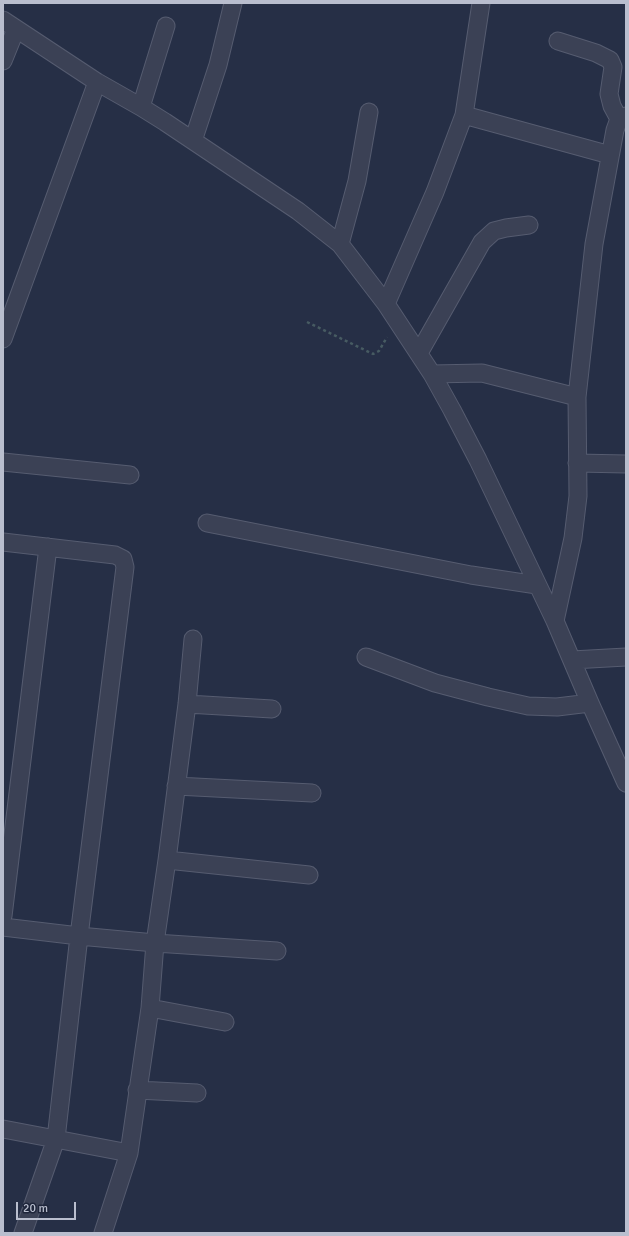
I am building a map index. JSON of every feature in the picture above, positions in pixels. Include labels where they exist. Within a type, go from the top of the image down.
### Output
[{"type":"street","points":[[194,141],[218,65],[233,3]]},
{"type":"street","points":[[386,304],[435,192],[464,115],[481,3]]},
{"type":"street","points":[[3,61],[10,25],[97,82],[141,107],[194,141],[298,211],[340,244],[386,304],[432,374],[478,460],[555,621],[626,782]]},
{"type":"street","points":[[141,107],[166,26]]},
{"type":"street","points":[[555,621],[573,538],[578,496],[577,397],[594,244],[615,130],[623,117],[612,106],[609,94],[613,67],[610,60],[596,53],[558,42]]},
{"type":"street","points":[[3,339],[97,82]]},
{"type":"street","points":[[340,244],[357,181],[370,112]]},
{"type":"street","points":[[464,115],[610,155]]},
{"type":"street","points":[[418,353],[482,242],[494,231],[529,225]]},
{"type":"street","points":[[432,374],[482,373],[577,397]]},
{"type":"street","points":[[3,462],[130,475]]},
{"type":"street","points":[[577,463],[626,464]]},
{"type":"street","points":[[207,523],[471,575],[537,585]]},
{"type":"street","points":[[3,542],[115,555],[122,559],[125,567],[79,936],[56,1139],[23,1233]]},
{"type":"street","points":[[3,916],[48,547]]},
{"type":"street","points":[[103,1233],[129,1153],[150,1008],[155,943],[167,860],[194,639]]},
{"type":"street","points":[[366,657],[435,683],[488,698],[528,706],[557,707],[590,703]]},
{"type":"street","points":[[572,660],[626,657]]},
{"type":"street","points":[[187,704],[272,709]]},
{"type":"street","points":[[176,786],[312,793]]},
{"type":"street","points":[[167,860],[309,875]]},
{"type":"street","points":[[3,927],[155,943],[277,951]]},
{"type":"street","points":[[150,1008],[225,1022]]},
{"type":"street","points":[[137,1090],[197,1093]]},
{"type":"street","points":[[3,1129],[129,1153]]},
{"type":"path","points":[[307,322],[373,354],[379,351],[397,320]]}]
